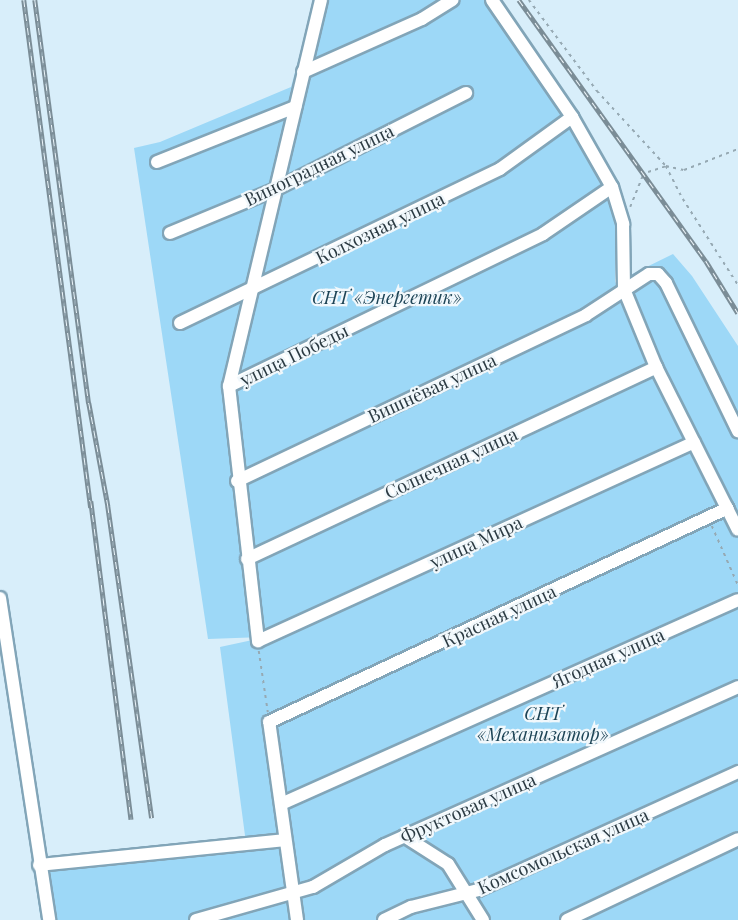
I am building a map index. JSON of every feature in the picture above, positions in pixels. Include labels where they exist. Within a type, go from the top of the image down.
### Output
[{"type":"street","points":[[258,641],[237,481],[229,386],[321,0]]},
{"type":"street","points":[[303,72],[422,19],[453,0]]},
{"type":"street","points":[[492,0],[572,117],[612,187],[622,225],[624,289],[656,367],[738,530]]},
{"type":"street","name":"Виноградная улица","points":[[170,233],[276,189],[466,93]]},
{"type":"street","points":[[158,162],[296,107]]},
{"type":"street","name":"Колхозная улица","points":[[180,323],[251,291],[500,169],[572,117]]},
{"type":"street","name":"улица Победы","points":[[229,386],[543,234],[612,187]]},
{"type":"street","points":[[624,289],[649,273],[658,274],[666,283],[738,431]]},
{"type":"street","name":"Вишнёвая улица","points":[[237,481],[586,315],[624,289]]},
{"type":"street","name":"Солнечная улица","points":[[247,560],[656,367]]},
{"type":"street","name":"улица Мира","points":[[258,641],[694,442]]},
{"type":"street","name":"Красная улица","points":[[269,722],[710,520],[728,508]]},
{"type":"street","points":[[0,598],[49,920]]},
{"type":"street","name":"Ягодная улица","points":[[281,804],[738,600]]},
{"type":"street","name":"Фруктовая улица","points":[[196,920],[313,887],[404,836],[738,687]]},
{"type":"street","points":[[269,722],[297,920]]},
{"type":"street","name":"Комсомольская улица","points":[[384,920],[411,907],[467,893],[738,772]]},
{"type":"street","points":[[404,836],[448,864],[483,920]]},
{"type":"street","points":[[567,920],[738,839]]},
{"type":"street","points":[[39,866],[285,840]]},
{"type":"path","points":[[528,0],[597,91],[666,166],[683,199],[738,285]]},
{"type":"path","points":[[648,172],[666,166],[684,170],[716,161],[738,149]]},
{"type":"path","points":[[622,225],[643,175]]},
{"type":"path","points":[[710,520],[738,585]]},
{"type":"path","points":[[258,641],[269,722]]},
{"type":"green space","points":[[315,0],[495,0],[616,188],[615,281],[618,289],[618,281],[673,254],[692,276],[738,346],[738,920],[41,920],[32,862],[246,843],[220,647],[262,638],[690,441],[656,370],[654,377],[687,441],[261,637],[208,639],[134,148],[160,142],[291,87]]},
{"type":"railway","points":[[24,0],[91,508]]},
{"type":"railway","points":[[35,0],[89,403],[108,506],[152,818]]},
{"type":"railway","points":[[519,0],[706,261],[738,313]]},
{"type":"railway","points":[[91,501],[131,819]]},
{"type":"park label","name":"СНТ «Энергетик»","points":[[387,297]]},
{"type":"park label","name":"СНТ «Механизатор»","points":[[543,724]]}]
